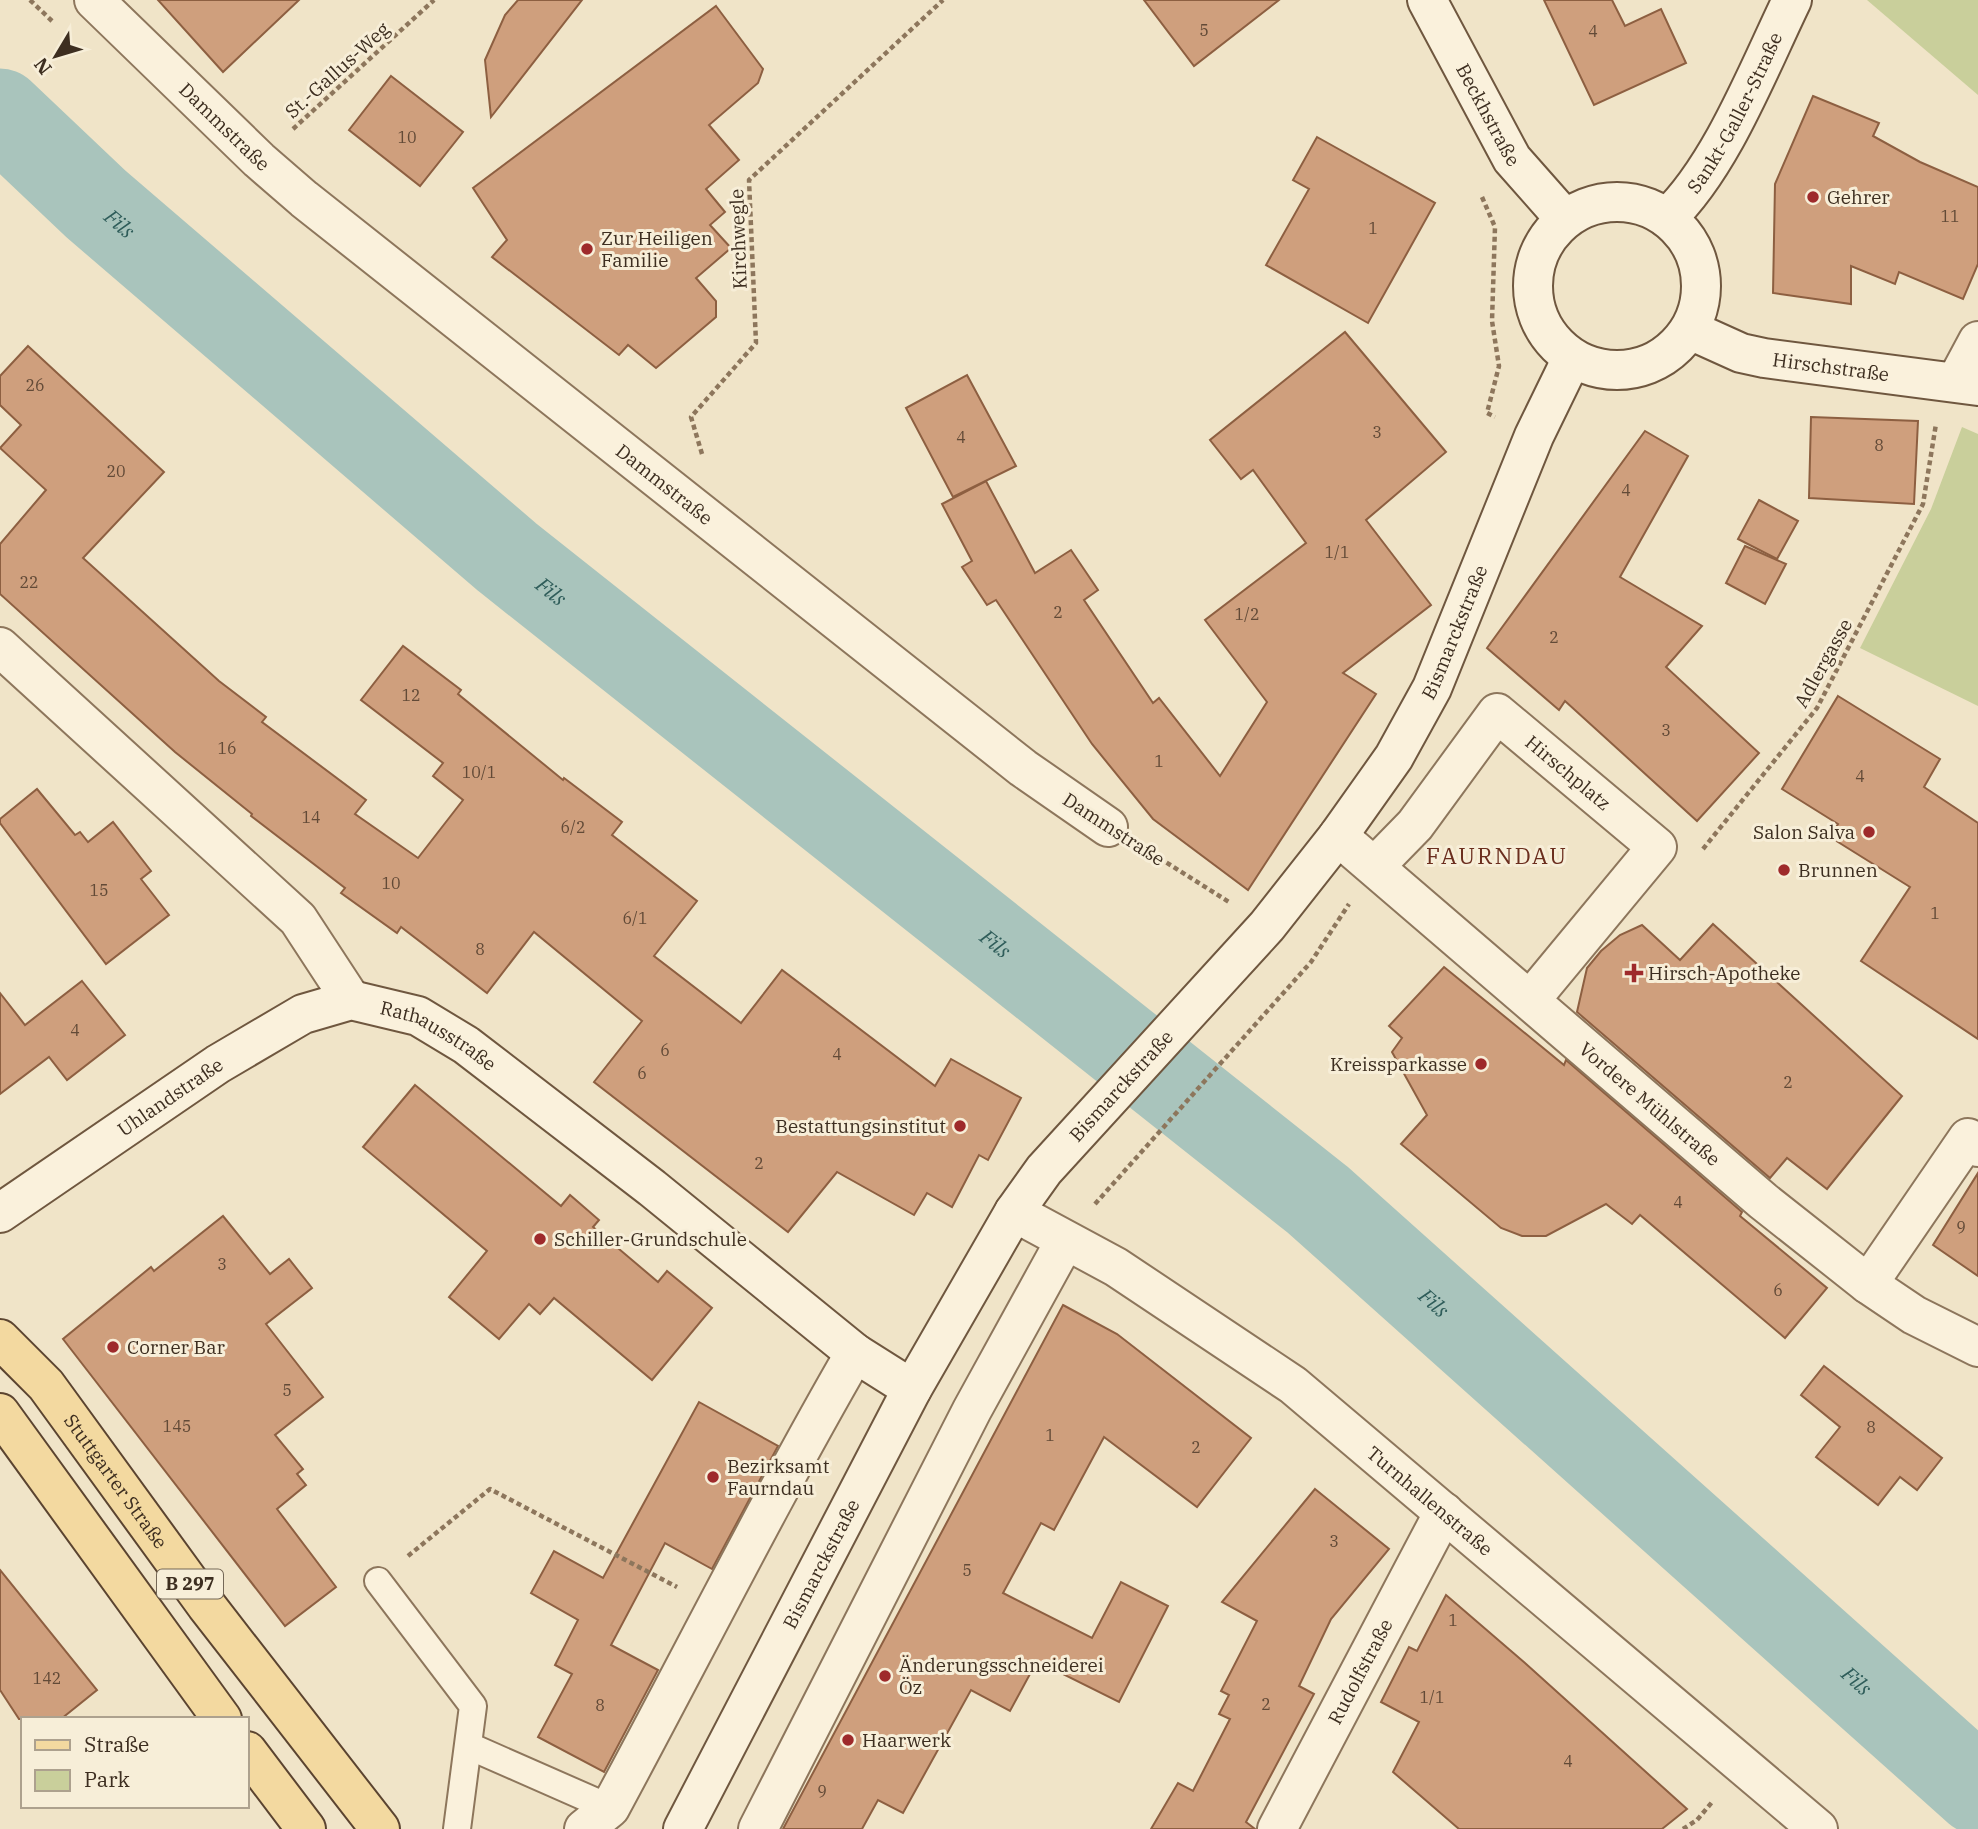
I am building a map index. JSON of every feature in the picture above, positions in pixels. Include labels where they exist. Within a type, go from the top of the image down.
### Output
[{"type":"main road","name":"Stuttgarter Straße","points":[[0,1339],[46,1385],[206,1605],[380,1829]]},
{"type":"main road","name":"B 297","points":[[0,1413],[221,1717]]},
{"type":"main road","points":[[248,1752],[306,1829]]},
{"type":"street","name":"Dammstraße","points":[[94,0],[259,160],[1023,768],[1108,827]]},
{"type":"street","name":"Beckhstraße","points":[[1427,0],[1512,159],[1564,219]]},
{"type":"street","name":"Sankt-Galler-Straße","points":[[1667,218],[1685,201],[1732,123],[1792,0]]},
{"type":"street","points":[[1615,202],[1642,206],[1667,218],[1685,236],[1702,282],[1699,307],[1690,330],[1673,350],[1650,365],[1624,371],[1597,369],[1572,358],[1552,341],[1538,317],[1532,291],[1535,264],[1546,240],[1564,219],[1588,207],[1615,202]]},
{"type":"street","name":"Hirschstraße","points":[[1690,330],[1741,353],[1849,371],[1957,394]]},
{"type":"street","points":[[1957,394],[1978,341]]},
{"type":"street","name":"Bismarckstraße","points":[[683,1829],[912,1389],[1014,1212],[1044,1170],[1230,964],[1268,926],[1338,836],[1394,757],[1432,688],[1534,436],[1572,358]]},
{"type":"street","name":"Rathausstraße","points":[[0,647],[298,919],[351,1000],[418,1016],[466,1045],[652,1188],[855,1353],[912,1389]]},
{"type":"street","name":"Hirschplatz","points":[[1375,866],[1415,825],[1497,713],[1657,847]]},
{"type":"street","name":"Vordere Mühlstraße","points":[[1338,836],[1539,989],[1763,1201],[1868,1284],[1914,1315],[1978,1347]]},
{"type":"street","points":[[1539,989],[1657,847]]},
{"type":"street","name":"Uhlandstraße","points":[[0,1213],[218,1064],[303,1014],[351,1000]]},
{"type":"street","points":[[1868,1284],[1968,1138],[1978,1147]]},
{"type":"street","name":"Turnhallenstraße","points":[[1014,1212],[1116,1267],[1293,1385],[1818,1829]]},
{"type":"street","points":[[758,1829],[972,1410],[1065,1241]]},
{"type":"street","points":[[597,1818],[718,1608],[802,1445],[855,1353]]},
{"type":"street","name":"Rudolfstraße","points":[[1277,1829],[1444,1513]]},
{"type":"lane","points":[[378,1581],[473,1706],[457,1829]]},
{"type":"lane","points":[[469,1746],[597,1818]]},
{"type":"path","name":"St.-Gallus-Weg","points":[[259,160],[434,0]]},
{"type":"path","name":"Kirchwegle","points":[[703,455],[691,417],[756,343],[749,180],[943,0]]},
{"type":"path","points":[[1479,190],[1494,227],[1492,321],[1499,366],[1487,413],[1534,436]]},
{"type":"path","name":"Adlergasse","points":[[1657,847],[1688,864],[1716,834],[1817,708],[1923,504],[1957,394]]},
{"type":"path","name":"Dammstraße","points":[[1108,827],[1268,926]]},
{"type":"path","points":[[1117,1180],[1311,962],[1375,866]]},
{"type":"path","points":[[378,1581],[490,1489],[718,1608]]},
{"type":"green space","points":[[1867,0],[1978,0],[1978,95]]},
{"type":"green space","points":[[1962,427],[1978,434],[1978,706],[1860,648],[1931,509]]},
{"type":"building","points":[[158,0],[299,0],[223,72]]},
{"type":"building","points":[[518,0],[582,0],[491,117],[485,60],[505,15]]},
{"type":"building","points":[[1144,0],[1279,0],[1194,66]]},
{"type":"building","points":[[1544,0],[1612,0],[1625,26],[1661,9],[1686,63],[1594,105]]},
{"type":"building","points":[[716,6],[763,69],[758,83],[709,125],[739,160],[706,189],[725,212],[710,225],[731,248],[696,278],[716,301],[716,317],[656,368],[628,345],[619,355],[492,257],[507,240],[473,188]]},
{"type":"building","points":[[391,76],[463,132],[420,186],[349,130]]},
{"type":"building","points":[[1813,96],[1879,123],[1873,136],[1920,162],[1978,187],[1978,264],[1963,299],[1899,272],[1895,284],[1851,266],[1851,304],[1773,293],[1775,184]]},
{"type":"building","points":[[1317,137],[1435,203],[1368,323],[1266,265],[1309,189],[1293,180]]},
{"type":"building","points":[[1345,332],[1446,452],[1366,520],[1431,605],[1343,673],[1376,694],[1248,890],[1153,819],[1092,744],[996,600],[987,605],[962,567],[972,561],[942,504],[986,481],[1035,573],[1071,550],[1098,590],[1084,600],[1153,703],[1159,698],[1220,776],[1267,702],[1205,620],[1306,543],[1253,470],[1241,479],[1210,440]]},
{"type":"building","points":[[28,346],[164,472],[83,558],[219,681],[266,717],[262,722],[366,800],[355,814],[418,858],[463,800],[433,776],[443,763],[361,700],[403,646],[461,690],[458,694],[563,780],[564,778],[622,822],[612,835],[697,901],[654,956],[741,1023],[782,970],[935,1086],[951,1059],[1021,1098],[988,1160],[979,1155],[952,1207],[927,1193],[914,1215],[837,1172],[788,1232],[594,1082],[642,1021],[534,932],[487,993],[401,927],[397,933],[341,893],[345,888],[251,816],[252,814],[175,752],[0,594],[0,544],[46,490],[0,448],[21,425],[0,405],[0,376]]},
{"type":"building","points":[[967,375],[1016,466],[953,497],[906,408]]},
{"type":"building","points":[[1811,417],[1918,421],[1914,504],[1809,498]]},
{"type":"building","points":[[1645,431],[1688,456],[1620,577],[1702,626],[1666,667],[1759,753],[1697,821],[1565,701],[1559,710],[1487,648]]},
{"type":"building","points":[[1759,500],[1798,521],[1777,559],[1738,539]]},
{"type":"building","points":[[1745,546],[1786,564],[1765,604],[1726,583]]},
{"type":"building","points":[[1838,696],[1940,759],[1924,787],[1978,823],[1978,1039],[1861,961],[1910,887],[1830,837],[1838,824],[1782,789]]},
{"type":"building","points":[[37,789],[75,835],[80,832],[88,842],[113,822],[151,871],[141,879],[169,915],[106,964],[0,823],[0,819]]},
{"type":"building","points":[[1713,924],[1902,1096],[1827,1189],[1787,1158],[1770,1178],[1577,1012],[1587,968],[1601,951],[1620,935],[1642,925],[1680,960]]},
{"type":"building","points":[[1444,967],[1564,1065],[1566,1060],[1742,1212],[1740,1216],[1827,1288],[1785,1338],[1640,1215],[1632,1224],[1606,1204],[1546,1236],[1522,1236],[1501,1228],[1401,1144],[1427,1115],[1392,1052],[1402,1038],[1389,1026]]},
{"type":"building","points":[[82,981],[125,1035],[67,1080],[49,1057],[0,1094],[0,993],[25,1025]]},
{"type":"building","name":"Schiller-Grundschule","points":[[415,1085],[561,1206],[570,1195],[599,1220],[593,1227],[658,1282],[667,1271],[712,1308],[652,1380],[554,1298],[540,1314],[529,1304],[499,1339],[449,1297],[487,1251],[363,1147]]},
{"type":"building","points":[[1978,1173],[1978,1276],[1933,1245]]},
{"type":"building","points":[[223,1216],[270,1274],[289,1259],[312,1288],[266,1324],[323,1397],[275,1435],[303,1469],[297,1474],[306,1485],[277,1509],[336,1587],[285,1626],[63,1339],[151,1267],[154,1271]]},
{"type":"building","points":[[1063,1305],[1117,1334],[1251,1438],[1197,1507],[1104,1437],[1054,1530],[1041,1523],[1003,1593],[1092,1638],[1121,1582],[1168,1606],[1119,1702],[1037,1661],[1010,1711],[971,1690],[903,1813],[878,1800],[862,1829],[783,1829]]},
{"type":"building","points":[[1824,1366],[1942,1458],[1917,1490],[1900,1477],[1878,1505],[1816,1457],[1840,1427],[1801,1395]]},
{"type":"building","points":[[699,1402],[778,1446],[712,1569],[665,1543],[611,1645],[658,1670],[604,1772],[538,1737],[572,1674],[555,1665],[578,1620],[531,1593],[554,1551],[603,1578]]},
{"type":"building","points":[[1315,1489],[1389,1549],[1331,1619],[1299,1686],[1314,1694],[1246,1822],[1255,1829],[1151,1829],[1178,1783],[1193,1791],[1230,1719],[1219,1714],[1229,1695],[1221,1691],[1257,1621],[1222,1602]]},
{"type":"building","points":[[0,1570],[97,1690],[63,1717],[19,1719],[0,1690]]},
{"type":"building","points":[[1446,1595],[1687,1809],[1662,1829],[1459,1829],[1393,1772],[1419,1722],[1381,1702],[1409,1647],[1417,1651]]},
{"type":"waterway","name":"Fils","points":[[0,113],[96,204],[507,557],[1318,1200],[1978,1790]]},
{"type":"place","name":"Gehrer","points":[[1813,197]]},
{"type":"place","name":"Zur Heiligen Familie","points":[[587,249]]},
{"type":"place","name":"Salon Salva","points":[[1869,832]]},
{"type":"place","name":"Brunnen","points":[[1784,870]]},
{"type":"place","name":"Hirsch-Apotheke","points":[[1634,973]]},
{"type":"place","name":"Kreissparkasse","points":[[1481,1064]]},
{"type":"place","name":"Bestattungsinstitut","points":[[960,1126]]},
{"type":"place","name":"Schiller-Grundschule","points":[[540,1239]]},
{"type":"place","name":"Corner Bar","points":[[113,1347]]},
{"type":"place","name":"Bezirksamt Faurndau","points":[[713,1477]]},
{"type":"place","name":"Änderungsschneiderei Öz","points":[[885,1676]]},
{"type":"place","name":"Haarwerk","points":[[848,1740]]},
{"type":"district","name":"FAURNDAU","points":[[1497,856]]}]
